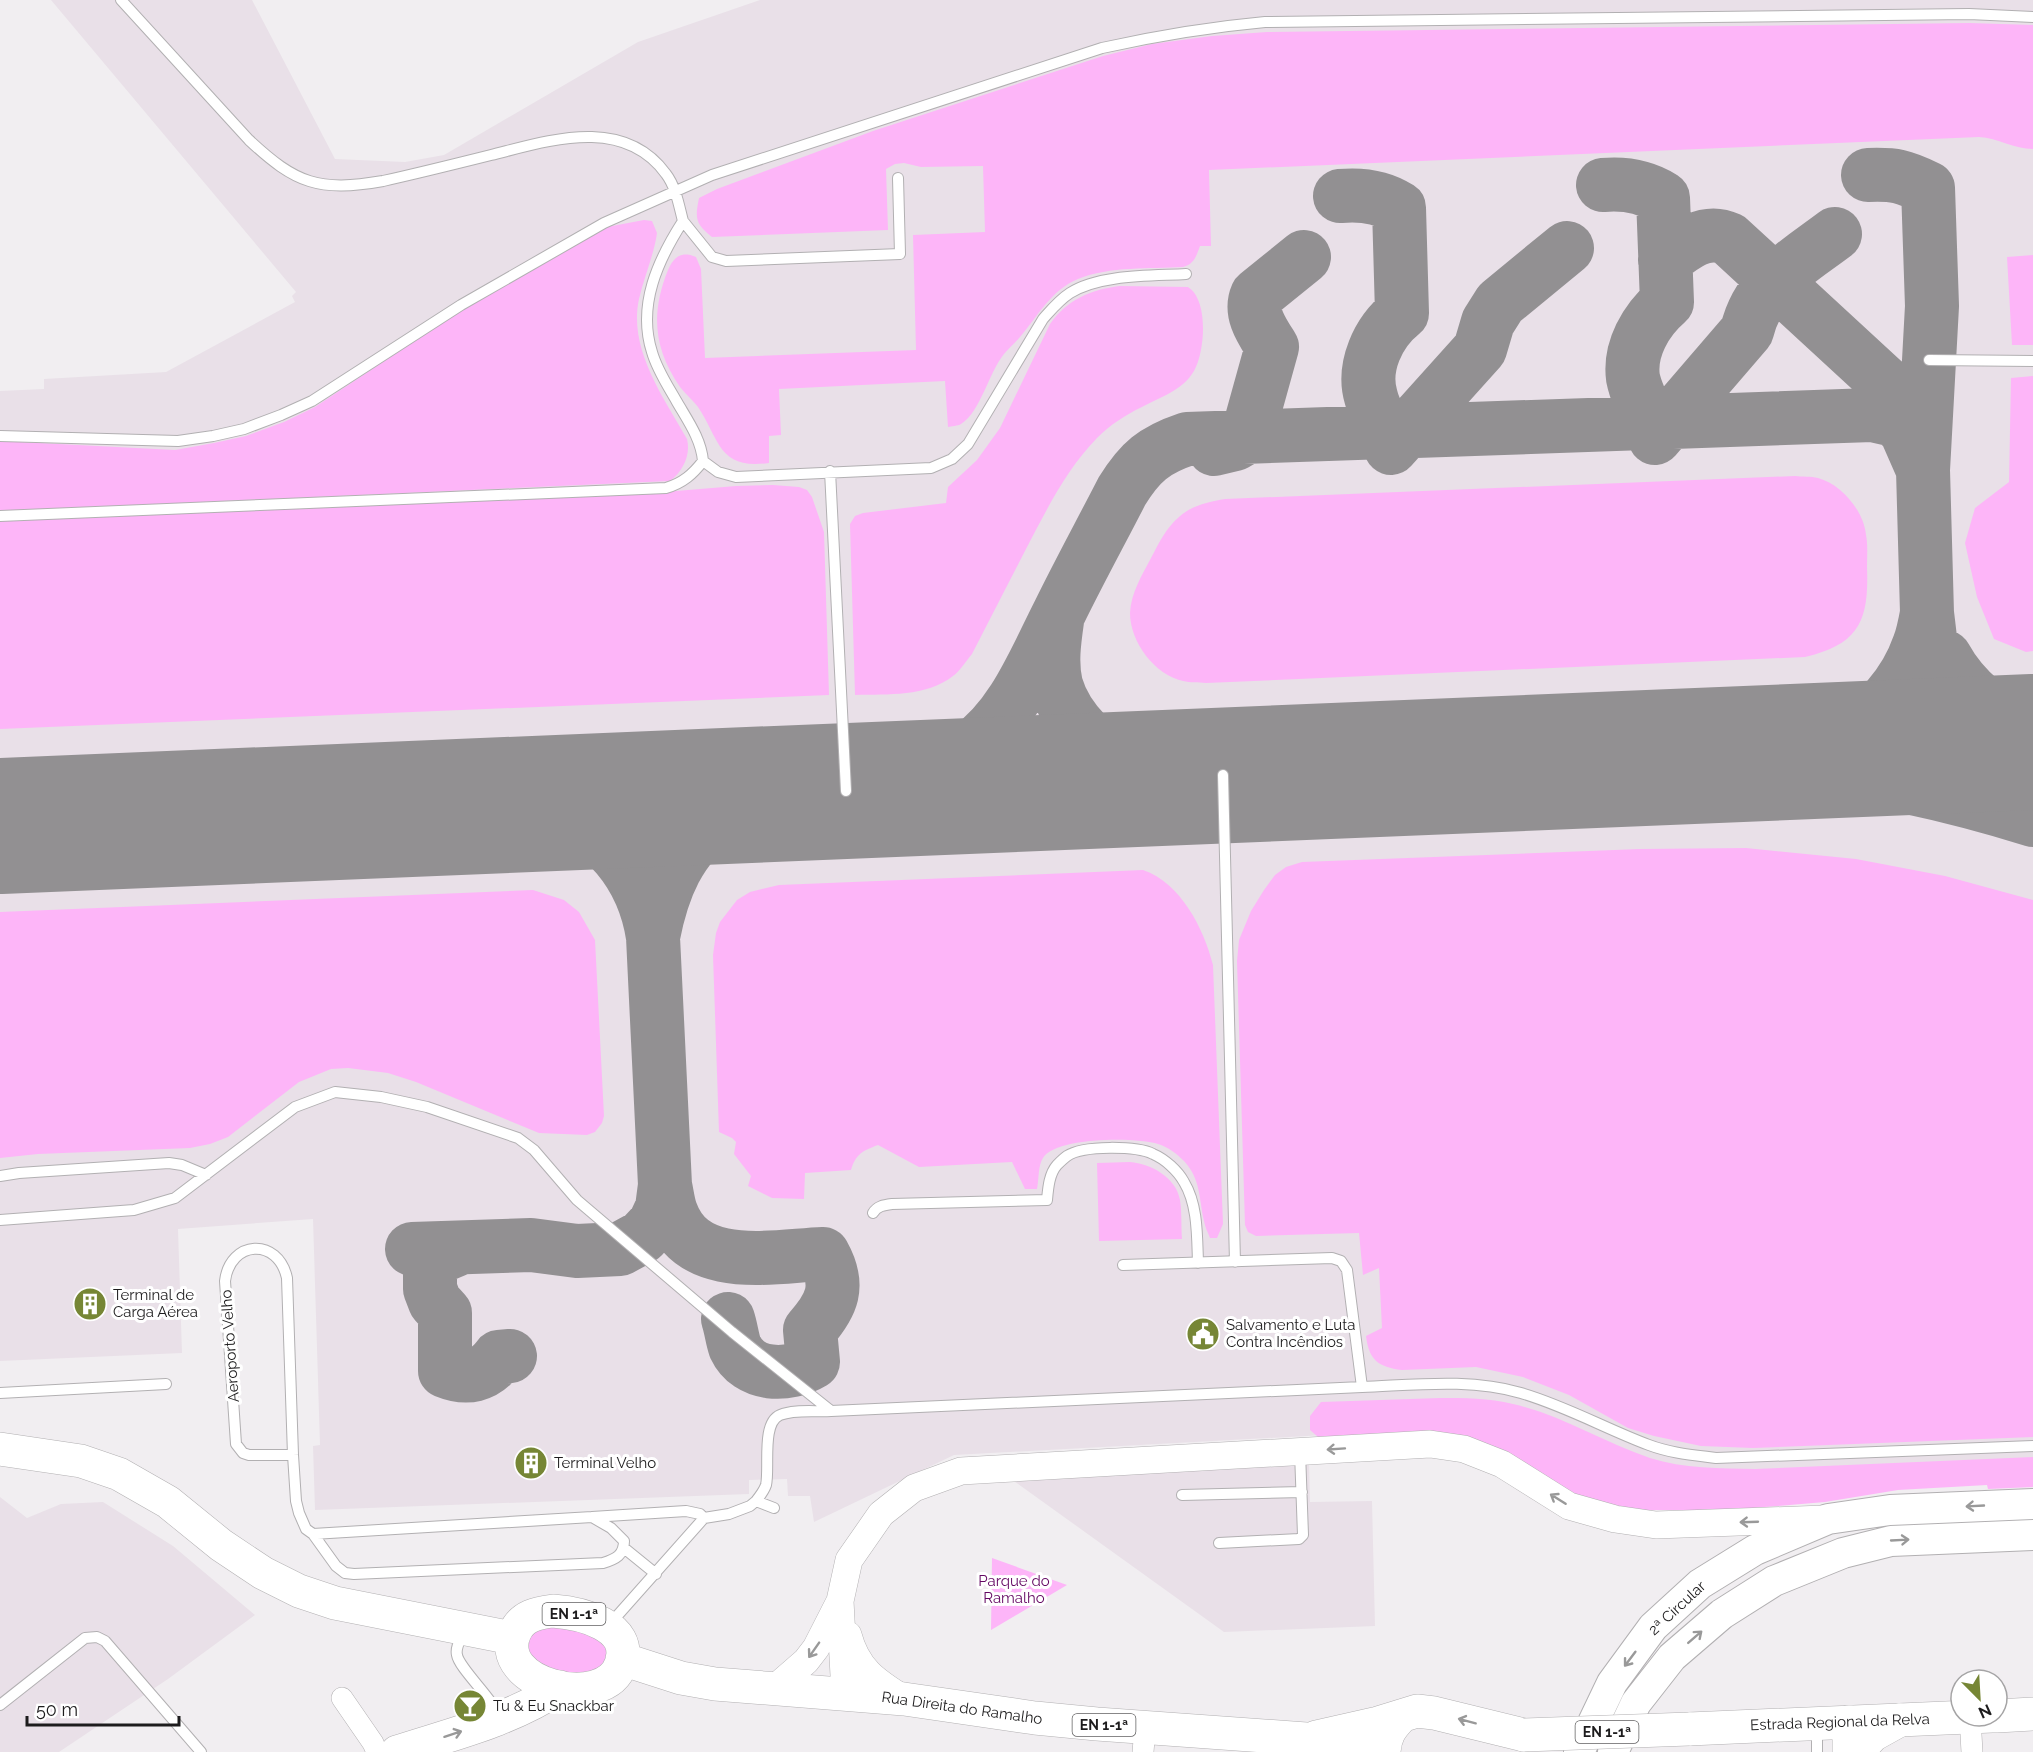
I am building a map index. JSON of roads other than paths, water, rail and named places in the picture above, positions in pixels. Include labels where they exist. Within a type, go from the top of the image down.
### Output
[{"type":"main road","points":[[0,1449],[81,1461],[119,1474],[168,1502],[221,1545],[263,1573],[299,1591],[335,1603],[513,1638],[514,1660],[521,1670],[560,1687],[575,1689],[601,1686],[617,1674],[622,1659]]},
{"type":"main road","name":"EN 1-1ª","points":[[1828,1519],[1890,1510],[2033,1504]]},
{"type":"main road","name":"2ª Circular","points":[[1579,1752],[1612,1683],[1661,1620],[1700,1584],[1755,1550],[1828,1519]]},
{"type":"main road","name":"EN 1-1ª","points":[[1613,1752],[1636,1703],[1672,1657],[1722,1614],[1774,1581],[1843,1553],[1891,1541],[2033,1535]]},
{"type":"main road","name":"EN 1-1ª","points":[[513,1638],[522,1621],[539,1612],[578,1614],[608,1626],[616,1634],[621,1643],[622,1659]]},
{"type":"main road","name":"Rua Direita do Ramalho","points":[[622,1659],[681,1678],[715,1684],[904,1699],[1035,1718],[1144,1740],[1306,1739],[1335,1744],[1358,1752]]},
{"type":"main road","points":[[397,1752],[500,1718],[538,1702],[560,1687]]},
{"type":"main road","name":"EN 1-1ª","points":[[1402,1716],[1417,1711],[1434,1713],[1524,1735],[1701,1728]]},
{"type":"main road","name":"Estrada Regional da Relva","points":[[2009,1715],[2033,1714]]},
{"type":"main road","points":[[1384,1752],[1385,1739],[1390,1727],[1402,1716]]},
{"type":"main road","name":"Rua Direita do Ramalho","points":[[1306,1739],[1354,1730],[1402,1716]]},
{"type":"main road","name":"Estrada Regional da Relva","points":[[1701,1728],[1838,1740],[1900,1720],[1949,1718]]},
{"type":"main road","points":[[1701,1728],[1755,1752]]},
{"type":"main road","name":"EN 1-1ª","points":[[1483,1752],[1524,1735]]},
{"type":"street","points":[[775,1689],[806,1661],[816,1648],[840,1601],[849,1560],[881,1514],[914,1488],[961,1471],[1430,1444],[1464,1449],[1502,1464],[1569,1506],[1615,1519],[1656,1525],[1828,1519]]},
{"type":"street","points":[[840,1601],[845,1694]]},
{"type":"street","points":[[840,1601],[849,1641],[860,1664],[876,1681],[904,1699]]},
{"type":"street","points":[[342,1698],[362,1725],[377,1752]]},
{"type":"street","points":[[1972,1752],[1981,1728]]},
{"type":"lane","points":[[121,0],[249,140],[270,159],[309,182],[331,186],[354,186],[565,137],[610,139],[632,146],[651,159],[666,174],[675,191],[683,221],[712,257],[726,261],[900,254],[897,178]]},
{"type":"lane","points":[[0,436],[178,441],[244,429],[282,415],[339,385],[517,271],[604,223],[675,191],[712,175],[1102,48],[1211,26],[1265,22],[1957,14],[2033,17]]},
{"type":"lane","points":[[683,221],[667,246],[654,275],[648,301],[648,336],[659,370],[698,437],[703,461],[718,472],[736,477],[931,468],[952,459],[968,444],[1043,320],[1069,293],[1099,282],[1186,274]]},
{"type":"lane","points":[[1929,360],[2033,361]]},
{"type":"lane","points":[[0,516],[666,488],[678,484],[694,473],[703,461]]},
{"type":"lane","points":[[830,471],[846,791]]},
{"type":"lane","points":[[1223,776],[1235,1262]]},
{"type":"lane","points":[[0,1220],[134,1210],[176,1198],[295,1107],[335,1092],[381,1097],[427,1107],[518,1138],[534,1150],[577,1200],[732,1332],[831,1411]]},
{"type":"lane","points":[[873,1213],[883,1205],[892,1204],[1047,1200],[1055,1167],[1068,1155],[1089,1149],[1136,1149],[1153,1154],[1167,1162],[1183,1179],[1192,1197],[1198,1263]]},
{"type":"lane","points":[[0,1176],[169,1163],[182,1165],[206,1175]]},
{"type":"lane","name":"Aeroporto Velho","points":[[293,1455],[249,1455],[243,1453],[236,1444],[225,1281],[230,1263],[245,1250],[264,1250],[273,1254],[281,1260],[287,1278],[293,1455],[299,1513],[306,1529],[313,1534],[336,1566],[345,1573],[354,1574],[603,1563],[615,1560],[624,1548]]},
{"type":"lane","points":[[1123,1265],[1332,1258],[1341,1261],[1347,1270],[1362,1387]]},
{"type":"lane","points":[[608,1626],[704,1518],[729,1514],[750,1506],[756,1501],[766,1487],[769,1429],[773,1420],[779,1415],[790,1413],[1453,1383],[1492,1387],[1541,1399],[1650,1446],[1716,1458],[2033,1446]]},
{"type":"lane","points":[[0,1393],[166,1384]]},
{"type":"lane","points":[[1219,1543],[1299,1539],[1303,1535],[1300,1452]]},
{"type":"lane","points":[[1182,1495],[1302,1492]]},
{"type":"lane","points":[[756,1501],[774,1508]]},
{"type":"lane","points":[[313,1534],[687,1511],[700,1514],[704,1518]]},
{"type":"lane","points":[[592,1517],[619,1534],[624,1541],[624,1548],[656,1574]]},
{"type":"lane","points":[[466,1628],[456,1651],[459,1661],[494,1705],[500,1718]]},
{"type":"lane","points":[[0,1705],[85,1638],[97,1637],[105,1641],[201,1752]]},
{"type":"place","name":"Terminal de Carga Aérea","points":[[90,1304]]},
{"type":"place","name":"Salvamento e Luta Contra Incêndios","points":[[1203,1334]]},
{"type":"place","name":"Terminal Velho","points":[[531,1463]]},
{"type":"place","name":"Tu & Eu Snackbar","points":[[470,1706]]},
{"type":"park label","name":"Parque do Ramalho","points":[[1014,1590]]}]
